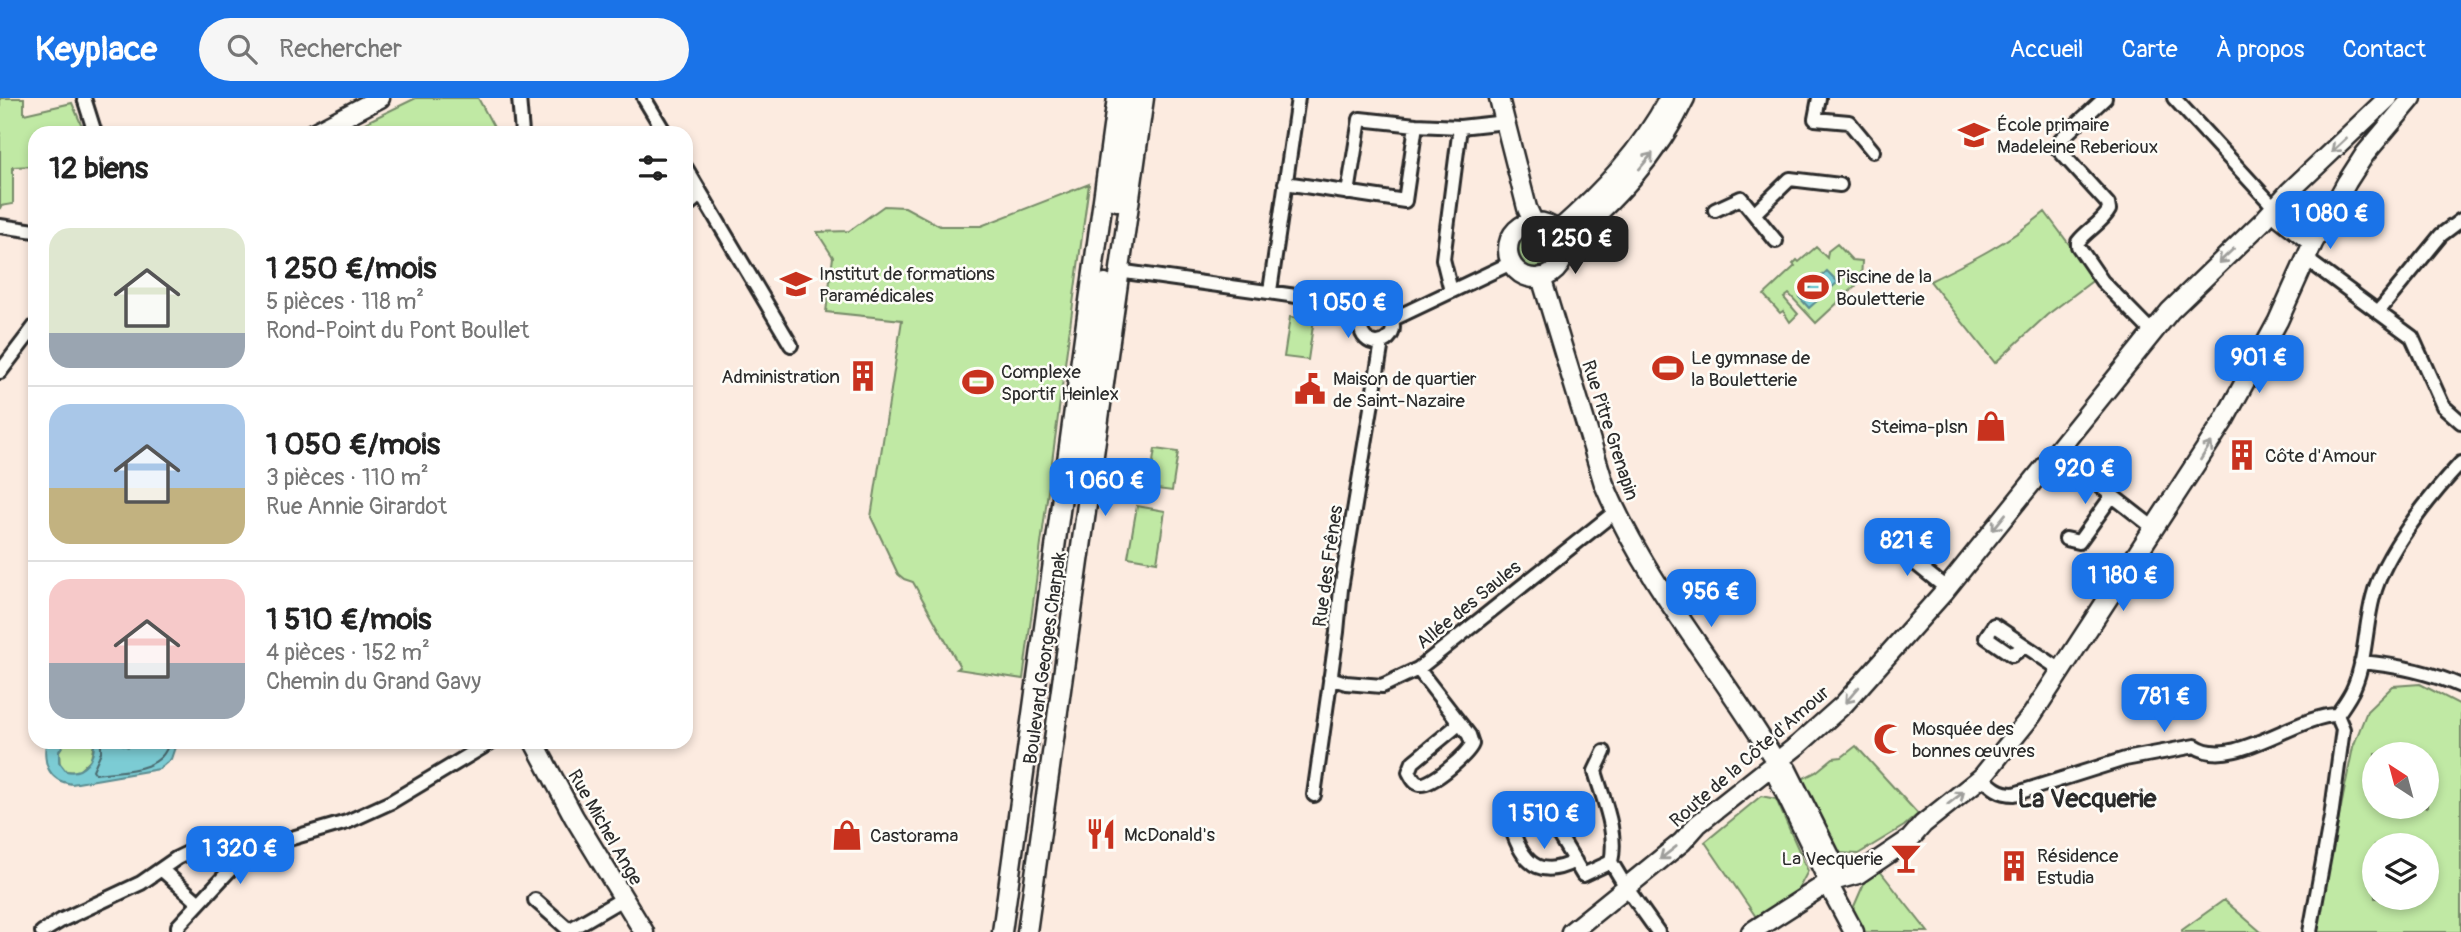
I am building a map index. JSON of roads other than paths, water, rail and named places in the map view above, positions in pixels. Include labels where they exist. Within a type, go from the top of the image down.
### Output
[{"type":"main road","points":[[326,126],[380,98]]},
{"type":"main road","name":"Boulevard Georges Charpak","points":[[1002,932],[1117,98]]},
{"type":"main road","points":[[1015,932],[1131,98]]},
{"type":"main road","name":"Boulevard Georges Charpak","points":[[1027,932],[1144,98]]},
{"type":"main road","points":[[1499,98],[1527,208],[1533,221]]},
{"type":"main road","points":[[1561,237],[1641,145],[1669,98]]},
{"type":"main road","points":[[1561,237],[1615,198],[1653,153],[1685,98]]},
{"type":"main road","name":"Route de la Côte d'Amour","points":[[1571,932],[1844,704],[1946,588],[2169,311],[2388,98]]},
{"type":"main road","points":[[1751,932],[1829,882],[1857,874],[1910,839],[1923,824],[1982,777],[2012,742],[2155,529],[2223,422],[2278,321],[2309,250],[2365,155],[2412,98]]},
{"type":"main road","points":[[2275,208],[2309,250]]},
{"type":"main road","points":[[1533,221],[1551,225],[1561,237],[1562,261],[1549,274],[1541,277],[1524,275],[1511,263],[1508,254],[1511,236],[1524,224],[1533,221]]},
{"type":"main road","name":"Rue Pitre Grenapin","points":[[1541,277],[1615,512],[1661,593],[1776,762],[1787,770],[1833,862],[1829,882]]},
{"type":"main road","name":"Rue Michel Ange","points":[[538,749],[574,817],[644,932]]},
{"type":"main road","points":[[1829,882],[1854,932]]},
{"type":"street","points":[[84,98],[93,126]]},
{"type":"street","points":[[519,98],[522,126]]},
{"type":"street","points":[[644,98],[661,126]]},
{"type":"street","points":[[1270,291],[1298,98]]},
{"type":"street","points":[[1819,98],[1815,118],[1849,122],[1873,150]]},
{"type":"street","points":[[2105,98],[2061,139],[2057,148],[2108,204],[2106,216],[2081,237],[2077,242],[2078,246],[2102,281],[2152,332]]},
{"type":"street","points":[[2174,98],[2275,208]]},
{"type":"street","points":[[1348,193],[1360,119],[1460,127],[1506,122]]},
{"type":"street","points":[[1285,183],[1405,201],[1416,125]]},
{"type":"street","points":[[1451,291],[1443,258],[1460,127]]},
{"type":"street","points":[[1754,214],[1790,179],[1840,185]]},
{"type":"street","points":[[693,180],[791,345]]},
{"type":"street","points":[[693,201],[701,194]]},
{"type":"street","points":[[1715,210],[1741,198],[1776,241]]},
{"type":"street","points":[[2378,312],[2441,234],[2461,220]]},
{"type":"street","points":[[0,226],[28,230]]},
{"type":"street","points":[[2309,250],[2378,312],[2412,337],[2443,406],[2461,422]]},
{"type":"street","points":[[1392,319],[1511,263]]},
{"type":"street","points":[[1118,271],[1342,303],[1348,305],[1362,322]]},
{"type":"street","points":[[1377,310],[1392,319],[1391,336],[1382,342],[1372,342],[1365,337],[1362,322],[1367,314],[1377,310]]},
{"type":"street","points":[[0,372],[28,335]]},
{"type":"street","name":"Rue des Frênes","points":[[1314,795],[1346,558],[1382,342]]},
{"type":"street","points":[[2055,451],[2155,529]]},
{"type":"street","points":[[2337,715],[2354,688],[2373,596],[2385,566],[2409,528],[2461,463]]},
{"type":"street","points":[[2066,539],[2079,542],[2112,496]]},
{"type":"street","name":"Allée des Saules","points":[[1330,678],[1346,683],[1382,686],[1418,669],[1615,512]]},
{"type":"street","points":[[1905,548],[1905,555],[1946,588]]},
{"type":"street","points":[[2025,646],[2061,670]]},
{"type":"street","points":[[2361,662],[2440,676],[2461,686]]},
{"type":"street","points":[[1418,669],[1459,724],[1472,744],[1469,752],[1430,783],[1422,785],[1414,780],[1409,772],[1413,762],[1459,724]]},
{"type":"street","points":[[1982,777],[2003,794],[2014,794],[2137,756],[2195,746],[2220,751],[2256,745],[2323,715],[2337,715]]},
{"type":"street","points":[[2310,932],[2331,817],[2343,729],[2337,715]]},
{"type":"street","points":[[43,932],[84,909],[141,883],[177,858],[200,847],[285,840],[347,822],[391,802],[479,749]]},
{"type":"street","points":[[1604,752],[1595,771],[1611,825],[1614,850],[1611,862],[1658,932]]},
{"type":"street","points":[[1553,825],[1583,875],[1611,862]]},
{"type":"street","points":[[1514,835],[1520,850],[1533,864],[1546,870],[1561,868],[1575,861]]},
{"type":"street","points":[[178,932],[178,926],[233,870],[254,844]]},
{"type":"street","points":[[161,869],[199,903]]},
{"type":"street","points":[[535,900],[570,931],[624,898]]},
{"type":"water","points":[[1827,271],[1838,282],[1809,308],[1799,297]]},
{"type":"water","points":[[46,749],[60,749],[59,762],[66,771],[72,772],[87,764],[94,749],[174,749],[171,759],[159,769],[72,784],[52,775],[45,757]]},
{"type":"place","name":"École primaire Madeleine Reberioux","points":[[1974,135]]},
{"type":"place","name":"Institut de formations Paramédicales","points":[[796,284]]},
{"type":"place","name":"Piscine de la Bouletterie","points":[[1813,287]]},
{"type":"place","name":"Le gymnase de la Bouletterie","points":[[1668,368]]},
{"type":"place","name":"Administration","points":[[863,376]]},
{"type":"place","name":"Complexe Sportif Heinlex","points":[[978,382]]},
{"type":"place","name":"Maison de quartier de Saint-Nazaire","points":[[1310,389]]},
{"type":"place","name":"Steima-plsn","points":[[1991,426]]},
{"type":"place","name":"Côte d'Amour","points":[[2242,455]]},
{"type":"place","name":"Mosquée des bonnes œuvres","points":[[1889,739]]},
{"type":"place","name":"McDonald's","points":[[1101,834]]},
{"type":"place","name":"Castorama","points":[[847,835]]},
{"type":"place","name":"La Vecquerie","points":[[1906,858]]},
{"type":"place","name":"Résidence Estudia","points":[[2014,866]]},
{"type":"district","name":"La Vecquerie","points":[[2087,798]]}]
